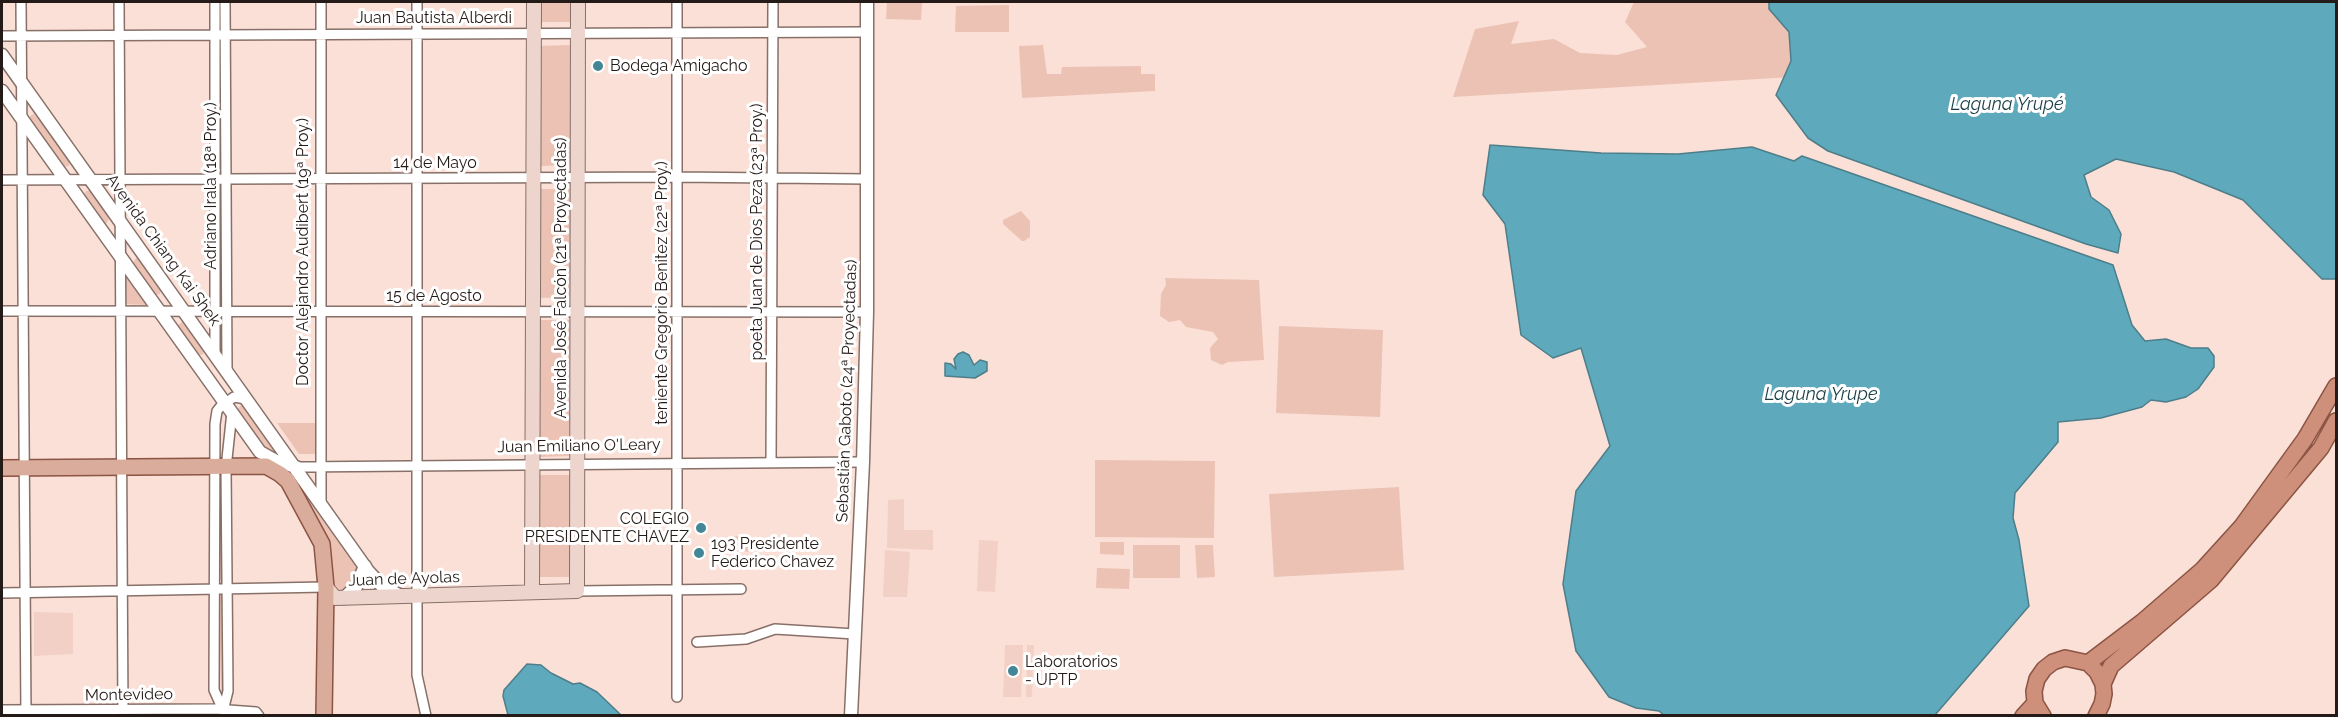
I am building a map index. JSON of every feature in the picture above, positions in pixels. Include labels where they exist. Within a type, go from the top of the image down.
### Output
[{"type":"highway","points":[[2088,663],[2142,622],[2202,570],[2242,526],[2305,439],[2337,386]]},
{"type":"highway","points":[[2096,716],[2102,704],[2103,684],[2111,666],[2211,580],[2321,448],[2337,421]]},
{"type":"highway","points":[[2023,716],[2039,709],[2034,691],[2037,679],[2053,662],[2065,658],[2088,663],[2097,672],[2103,684]]},
{"type":"main road","name":"Avenida José Falcón (21ª Proyectadas)","points":[[532,591],[534,2]]},
{"type":"main road","name":"Avenida José Falcón (21ª Proyectadas)","points":[[577,591],[578,2]]},
{"type":"main road","points":[[2,468],[266,466],[273,469],[288,481],[316,529],[335,594],[325,614],[324,716]]},
{"type":"main road","name":"Juan de Ayolas","points":[[335,594],[399,596],[577,591]]},
{"type":"street","points":[[21,2],[26,713]]},
{"type":"street","points":[[119,2],[123,713]]},
{"type":"street","name":"Adriano Irala (18ª Proy.)","points":[[215,2],[220,34],[226,179],[227,370]]},
{"type":"street","name":"Adriano Irala (18ª Proy.)","points":[[215,354],[215,179],[220,34],[225,2]]},
{"type":"street","name":"Doctor Alejandro Audibert (19ª Proy.)","points":[[321,2],[321,502]]},
{"type":"street","points":[[417,2],[417,675],[426,716]]},
{"type":"street","name":"teniente Gregorio Benitez (22ª Proy.)","points":[[677,2],[677,698]]},
{"type":"street","name":"poeta Juan de Dios Peza (23ª Proy.)","points":[[771,463],[773,2]]},
{"type":"street","points":[[867,2],[867,32]]},
{"type":"street","name":"Juan Bautista Alberdi","points":[[2,36],[867,32]]},
{"type":"street","name":"Sebastián Gaboto (24ª Proyectadas)","points":[[851,716],[863,462],[867,312],[867,32]]},
{"type":"street","name":"Avenida Chiang Kai Shek","points":[[2,55],[365,566],[382,586],[399,596]]},
{"type":"street","points":[[2,92],[260,452],[276,461],[296,467]]},
{"type":"street","name":"14 de Mayo","points":[[2,180],[677,177],[868,179]]},
{"type":"street","name":"15 de Agosto","points":[[2,311],[867,312]]},
{"type":"street","points":[[223,713],[228,691],[227,589],[216,415],[238,396],[248,399]]},
{"type":"street","points":[[223,713],[214,690],[215,589],[221,467],[228,407]]},
{"type":"street","name":"Juan Emiliano O'Leary","points":[[296,467],[863,462]]},
{"type":"street","points":[[335,594],[356,587],[365,566]]},
{"type":"street","name":"Juan de Ayolas","points":[[2,593],[227,589],[335,594]]},
{"type":"street","name":"Juan de Ayolas","points":[[577,591],[741,589]]},
{"type":"street","points":[[697,642],[746,639],[775,629],[855,634]]},
{"type":"street","name":"Montevideo","points":[[2,710],[26,713],[258,714]]},
{"type":"shaded area","points":[[540,2],[570,2],[570,22],[540,22]]},
{"type":"shaded area","points":[[887,2],[922,2],[921,20],[886,19]]},
{"type":"shaded area","points":[[1634,2],[2336,2],[2336,45],[1453,97],[1475,29],[1519,21],[1511,44],[1554,39],[1580,53],[1617,55],[1647,47],[1625,22]]},
{"type":"shaded area","points":[[1009,5],[1009,32],[955,32],[956,6]]},
{"type":"shaded area","points":[[570,45],[570,165],[540,166],[539,46]]},
{"type":"shaded area","points":[[1043,45],[1047,74],[1061,74],[1062,67],[1141,66],[1141,74],[1155,74],[1155,91],[1022,98],[1019,46]]},
{"type":"shaded area","points":[[34,114],[70,160],[69,166],[62,167],[29,119]]},
{"type":"shaded area","points":[[222,188],[221,302],[219,300],[219,189]]},
{"type":"shaded area","points":[[540,189],[570,189],[571,297],[540,298]]},
{"type":"shaded area","points":[[86,191],[91,191],[110,216],[107,223],[104,224],[83,196]]},
{"type":"shaded area","points":[[1021,211],[1030,221],[1030,237],[1024,241],[1003,224],[1003,220]]},
{"type":"shaded area","points":[[136,258],[140,259],[161,288],[160,294],[155,295],[132,264]]},
{"type":"shaded area","points":[[126,275],[147,304],[125,304]]},
{"type":"shaded area","points":[[1165,278],[1259,280],[1264,360],[1228,362],[1222,365],[1211,360],[1210,348],[1218,339],[1213,332],[1186,327],[1180,320],[1169,322],[1160,316],[1161,294],[1166,285]]},
{"type":"shaded area","points":[[540,320],[570,320],[570,456],[540,457]]},
{"type":"shaded area","points":[[182,322],[187,323],[205,351],[202,355],[195,353],[178,329],[178,325]]},
{"type":"shaded area","points":[[1279,326],[1383,330],[1380,417],[1276,413]]},
{"type":"shaded area","points":[[244,405],[275,449],[273,452],[268,453],[237,410]]},
{"type":"shaded area","points":[[277,423],[315,423],[315,454],[299,454]]},
{"type":"shaded area","points":[[1095,460],[1215,461],[1214,538],[1095,537]]},
{"type":"shaded area","points":[[293,475],[332,532],[362,568],[356,582],[343,592],[332,592],[331,544],[286,477]]},
{"type":"shaded area","points":[[540,475],[571,475],[571,577],[540,577]]},
{"type":"shaded area","points":[[222,477],[221,580],[219,578]]},
{"type":"shaded area","points":[[1399,487],[1404,570],[1274,577],[1269,494]]},
{"type":"shaded area","points":[[904,499],[904,530],[933,530],[933,550],[887,548],[888,500]]},
{"type":"shaded area","points":[[730,536],[753,537],[752,552],[729,550]]},
{"type":"shaded area","points":[[979,540],[998,541],[995,592],[977,591]]},
{"type":"shaded area","points":[[1100,542],[1124,542],[1124,555],[1100,554]]},
{"type":"shaded area","points":[[1133,545],[1180,545],[1180,578],[1133,578]]},
{"type":"shaded area","points":[[1195,545],[1213,545],[1215,577],[1197,578]]},
{"type":"shaded area","points":[[885,550],[910,552],[907,597],[883,597]]},
{"type":"shaded area","points":[[1097,568],[1130,569],[1129,589],[1096,588]]},
{"type":"shaded area","points":[[222,594],[223,695],[221,697],[219,596]]},
{"type":"shaded area","points":[[34,612],[73,613],[73,654],[34,656]]},
{"type":"shaded area","name":"Laboratorios - UPTP","points":[[1005,645],[1023,645],[1021,697],[1003,697]]},
{"type":"shaded area","points":[[1027,645],[1034,645],[1032,697],[1026,697]]},
{"type":"water","name":"Laguna Yrupé","points":[[1769,2],[2336,2],[2336,279],[2322,279],[2243,200],[2174,172],[2116,159],[2084,175],[2091,197],[2109,210],[2121,234],[2118,253],[2086,244],[1828,151],[1808,138],[1776,95],[1791,61],[1789,32],[1769,9]]},
{"type":"water","name":"Laguna Yrupe","points":[[1490,145],[1601,153],[1678,154],[1752,147],[1794,161],[1802,156],[2113,265],[2132,325],[2145,341],[2166,339],[2191,348],[2208,348],[2214,356],[2214,367],[2198,389],[2186,397],[2166,402],[2151,400],[2142,407],[2101,418],[2058,422],[2058,442],[2015,493],[2013,518],[2019,540],[2029,606],[1935,715],[1665,716],[1659,711],[1636,708],[1609,697],[1576,651],[1563,584],[1576,491],[1610,446],[1581,348],[1553,358],[1521,335],[1505,224],[1483,195]]},
{"type":"water","points":[[963,352],[969,355],[974,365],[980,360],[987,362],[987,371],[975,378],[945,376],[945,363],[951,364],[956,369],[954,359]]},
{"type":"water","points":[[527,664],[541,665],[573,684],[580,683],[597,692],[621,715],[508,715],[503,696],[504,690]]},
{"type":"place","name":"Bodega Amigacho","points":[[598,66]]},
{"type":"place","name":"COLEGIO PRESIDENTE CHAVEZ","points":[[701,528]]},
{"type":"place","name":"193 Presidente Federico Chavez","points":[[699,553]]},
{"type":"place","name":"Laboratorios - UPTP","points":[[1013,671]]}]
